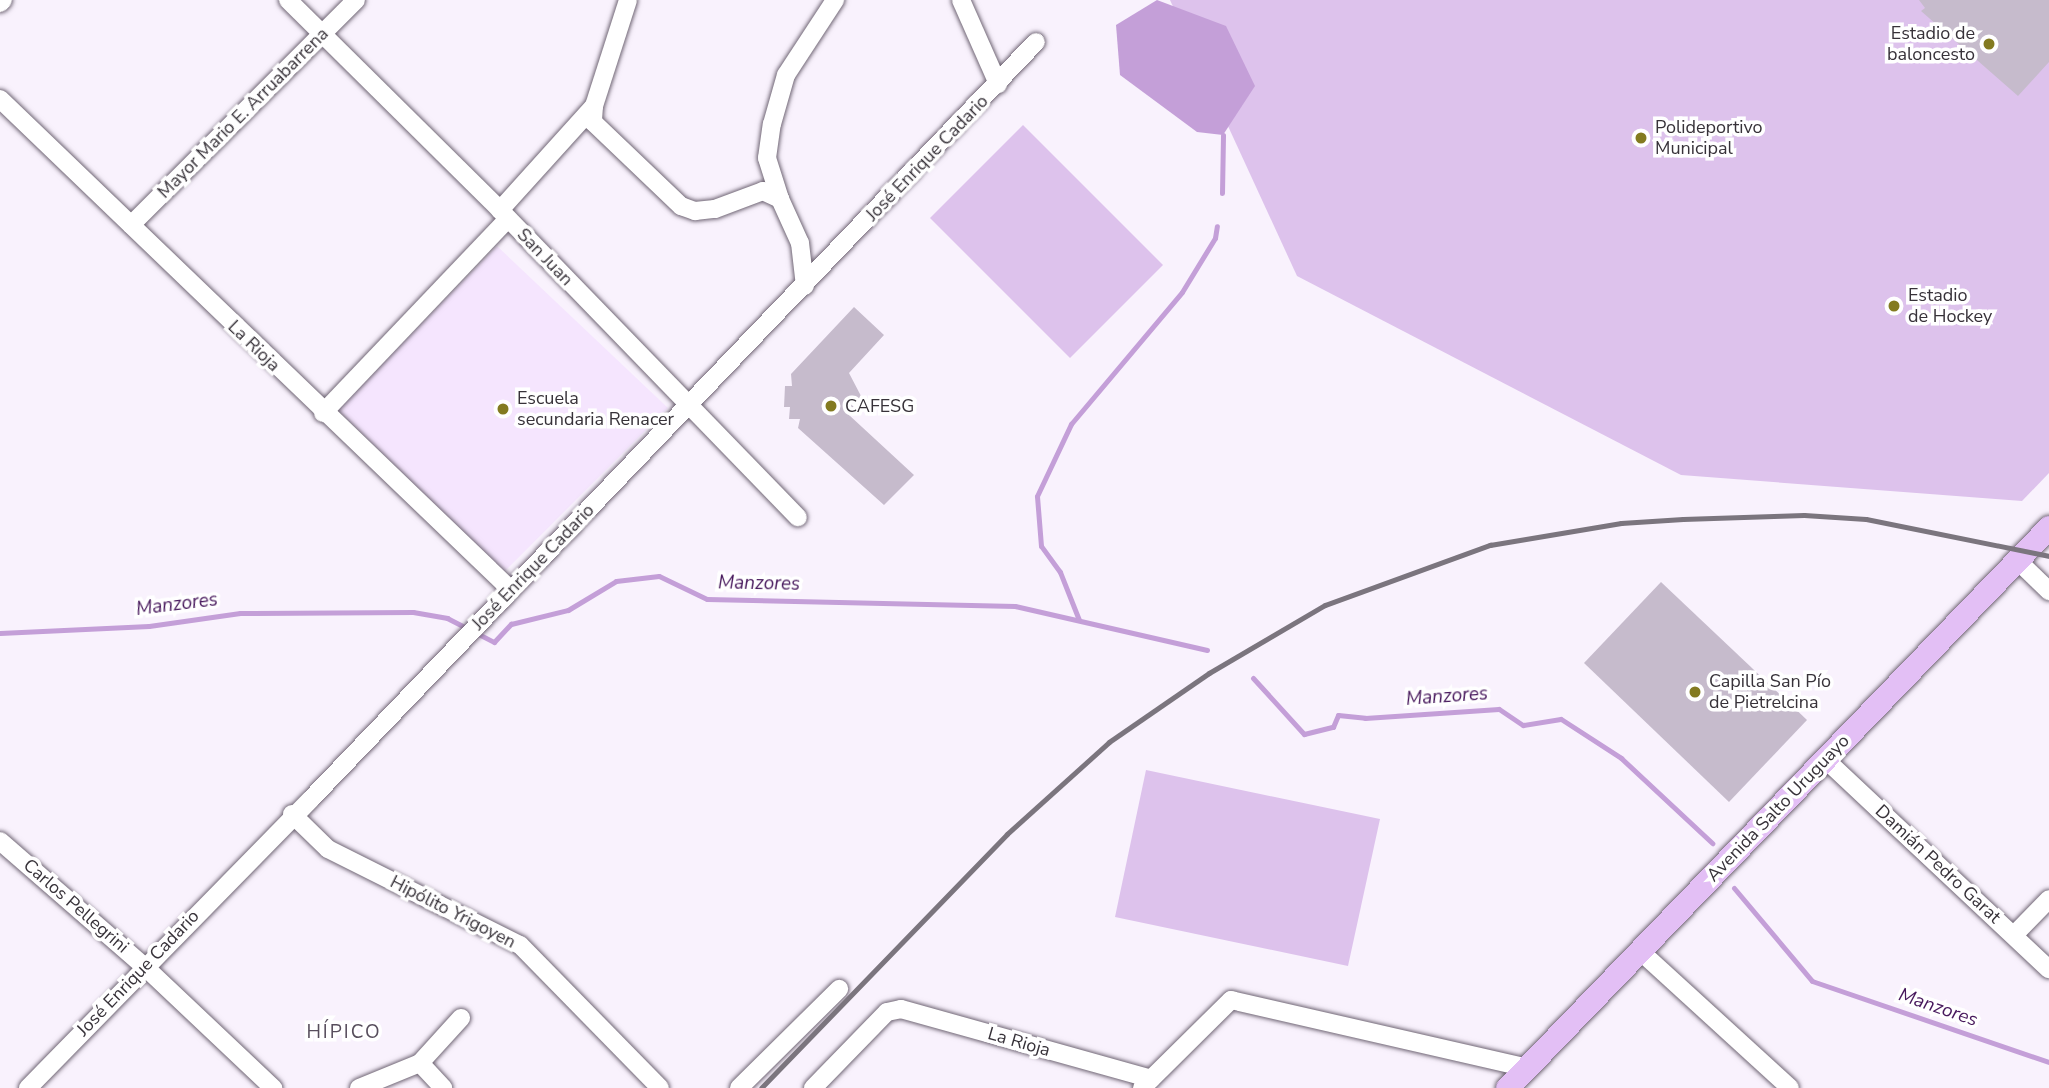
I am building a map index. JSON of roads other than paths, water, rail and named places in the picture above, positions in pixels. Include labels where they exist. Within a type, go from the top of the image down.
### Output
[{"type":"main road","name":"Avenida Salto Uruguayo","points":[[1507,1088],[2049,527]]},
{"type":"street","name":"San Juan","points":[[288,0],[504,215],[798,517]]},
{"type":"street","name":"Mayor Mario E. Arruabarrena","points":[[131,225],[356,0]]},
{"type":"street","points":[[805,286],[800,243],[780,199],[767,158],[772,124],[786,75],[835,0]]},
{"type":"street","points":[[961,0],[998,84]]},
{"type":"street","points":[[624,2],[594,106],[593,122],[681,206],[695,211],[715,209],[763,191],[780,199]]},
{"type":"street","name":"José Enrique Cadario","points":[[28,1088],[805,286],[1036,42]]},
{"type":"street","name":"La Rioja","points":[[0,99],[323,413],[512,590]]},
{"type":"street","points":[[323,413],[504,215],[594,106]]},
{"type":"street","points":[[2017,560],[2049,591]]},
{"type":"street","name":"Damián Pedro Garat","points":[[1825,759],[2049,969]]},
{"type":"street","name":"Hipólito Yrigoyen","points":[[292,814],[328,849],[520,945],[660,1088]]},
{"type":"street","name":"Carlos Pellegrini","points":[[0,841],[144,967],[273,1088]]},
{"type":"street","points":[[2014,935],[2049,899]]},
{"type":"street","points":[[1640,951],[1790,1088]]},
{"type":"street","points":[[739,1088],[839,989]]},
{"type":"street","points":[[1147,1083],[1231,1000],[1527,1068]]},
{"type":"street","name":"La Rioja","points":[[813,1088],[887,1012],[901,1009],[1147,1083]]},
{"type":"street","points":[[359,1088],[420,1063],[461,1018]]},
{"type":"street","points":[[420,1063],[443,1088]]},
{"type":"waterway","points":[[1222,193],[1223,135]]},
{"type":"waterway","points":[[1079,620],[1060,572],[1041,546],[1037,496],[1071,424],[1182,292],[1215,238],[1217,226]]},
{"type":"waterway","name":"Manzores","points":[[0,633],[149,626],[240,613],[413,612],[447,618],[494,642],[511,624],[568,610],[616,581],[659,576],[707,599],[1015,606],[1207,650]]},
{"type":"waterway","name":"Manzores","points":[[1253,678],[1304,734],[1333,727],[1338,715],[1365,718],[1499,709],[1523,725],[1561,719],[1621,758],[1712,843]]},
{"type":"waterway","name":"Manzores","points":[[1734,888],[1812,981],[2049,1062]]},
{"type":"railway","points":[[761,1088],[1007,834],[1109,742],[1209,673],[1325,605],[1490,545],[1621,523],[1804,515],[1866,519],[2049,556]]},
{"type":"place","name":"Estadio de baloncesto","points":[[1989,44]]},
{"type":"place","name":"Polideportivo Municipal","points":[[1641,138]]},
{"type":"place","name":"Estadio de Hockey","points":[[1894,306]]},
{"type":"place","name":"CAFESG","points":[[831,406]]},
{"type":"place","name":"Escuela secundaria Renacer","points":[[503,409]]},
{"type":"place","name":"Capilla San Pío de Pietrelcina","points":[[1695,692]]},
{"type":"district","name":"HÍPICO","points":[[344,1033]]}]
